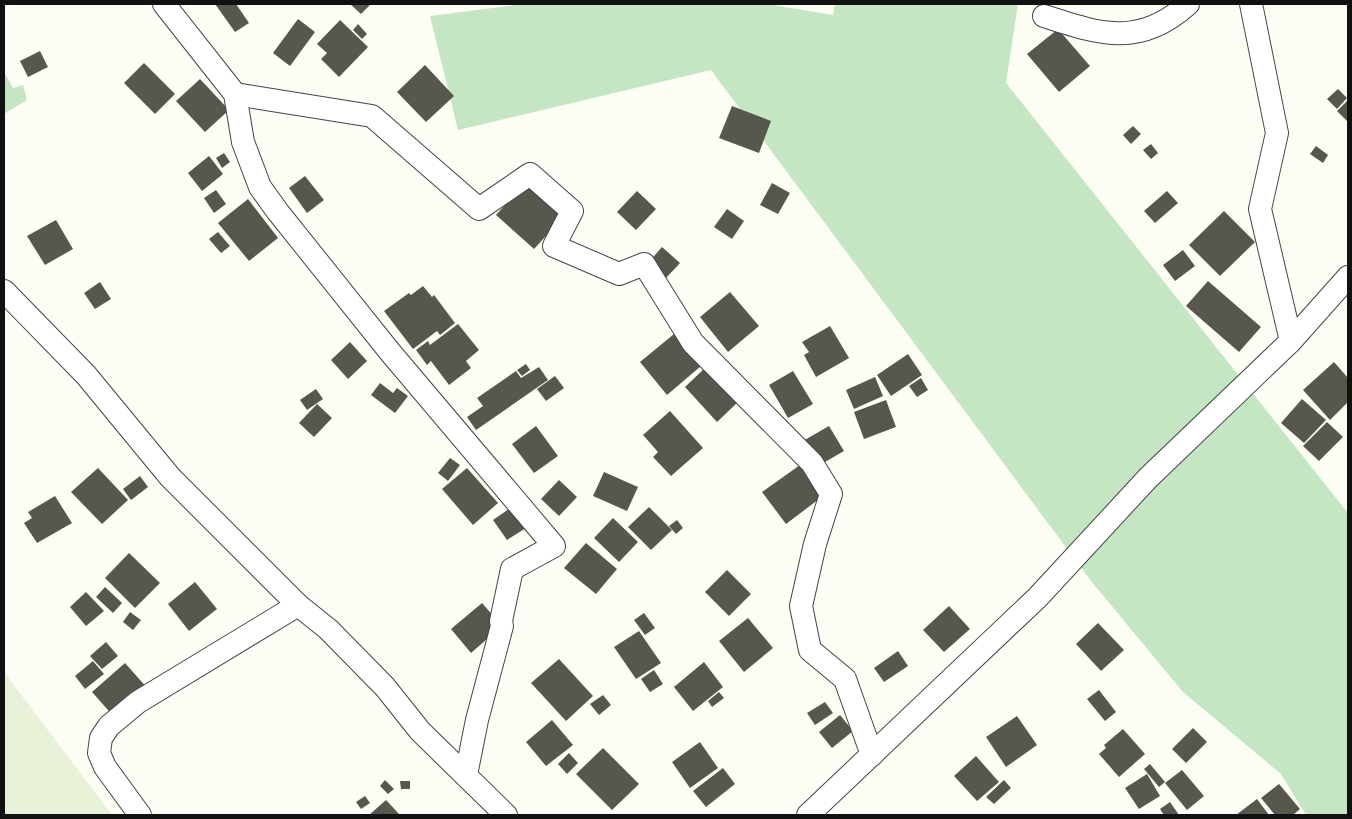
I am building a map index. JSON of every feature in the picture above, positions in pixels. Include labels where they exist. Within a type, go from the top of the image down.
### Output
[{"type":"street","points":[[164,4],[235,94],[243,142],[260,187],[390,352],[554,546],[512,569],[501,621],[502,626],[477,720],[466,775]]},
{"type":"street","points":[[1044,16],[1110,34],[1142,32],[1176,15],[1188,4]]},
{"type":"street","points":[[1250,4],[1277,133],[1260,209],[1291,341]]},
{"type":"street","points":[[235,94],[372,116],[479,209],[530,174],[572,211],[554,246],[619,274],[644,264],[693,343],[812,463],[831,494],[815,544],[801,606],[810,650],[845,678],[872,755]]},
{"type":"street","points":[[808,815],[1038,597],[1148,478],[1291,341],[1348,277]]},
{"type":"street","points":[[4,291],[86,375],[170,477],[298,605],[328,629],[385,687],[420,731],[506,815]]},
{"type":"street","points":[[140,815],[110,774],[99,753],[101,738],[108,726],[138,702],[298,605]]},
{"type":"green space","points":[[523,4],[767,4],[833,15],[835,4],[1018,4],[1006,83],[1348,513],[1348,815],[1306,815],[1281,774],[1183,692],[1091,581],[711,70],[458,130],[430,16]]},
{"type":"green space","points":[[4,72],[13,88],[23,85],[27,100],[4,114]]},
{"type":"green space","points":[[4,670],[13,684],[112,815],[4,815]]},
{"type":"building","points":[[215,4],[236,4],[249,23],[235,32]]},
{"type":"building","points":[[350,4],[371,4],[361,14]]},
{"type":"building","points":[[298,19],[315,32],[290,66],[273,53]]},
{"type":"building","points":[[340,20],[368,47],[339,77],[321,59],[327,53],[317,44]]},
{"type":"building","points":[[358,24],[367,34],[362,39],[353,30]]},
{"type":"building","points":[[1058,29],[1090,66],[1059,92],[1027,54]]},
{"type":"building","points":[[40,51],[48,67],[28,77],[20,61]]},
{"type":"building","points":[[144,63],[175,94],[155,114],[124,83]]},
{"type":"building","points":[[425,65],[454,96],[426,122],[397,92]]},
{"type":"building","points":[[200,79],[229,110],[205,132],[176,101]]},
{"type":"building","points":[[1338,89],[1347,98],[1337,109],[1327,99]]},
{"type":"building","points":[[1348,100],[1348,119],[1347,121],[1337,111]]},
{"type":"building","points":[[732,106],[771,121],[759,153],[719,138]]},
{"type":"building","points":[[1133,126],[1141,134],[1131,144],[1123,135]]},
{"type":"building","points":[[1151,144],[1158,153],[1151,159],[1143,150]]},
{"type":"building","points":[[1316,146],[1328,155],[1323,163],[1310,154]]},
{"type":"building","points":[[224,153],[230,162],[222,168],[216,158]]},
{"type":"building","points":[[209,156],[223,174],[202,191],[188,173]]},
{"type":"building","points":[[305,176],[324,200],[307,213],[289,188]]},
{"type":"building","points":[[526,181],[565,215],[534,249],[496,215]]},
{"type":"building","points":[[772,183],[790,193],[778,214],[760,205]]},
{"type":"building","points":[[216,190],[226,204],[214,213],[204,198]]},
{"type":"building","points":[[637,191],[656,209],[636,230],[617,212]]},
{"type":"building","points":[[1167,191],[1178,203],[1155,223],[1144,211]]},
{"type":"building","points":[[248,199],[278,238],[249,261],[218,223]]},
{"type":"building","points":[[727,209],[744,221],[732,239],[714,227]]},
{"type":"building","points":[[1224,211],[1255,242],[1220,276],[1189,245]]},
{"type":"building","points":[[56,220],[73,249],[45,265],[27,236]]},
{"type":"building","points":[[218,232],[230,246],[221,253],[209,239]]},
{"type":"building","points":[[662,247],[680,263],[666,278],[648,263]]},
{"type":"building","points":[[1183,250],[1195,266],[1175,281],[1163,265]]},
{"type":"building","points":[[1208,281],[1261,327],[1239,352],[1186,306]]},
{"type":"building","points":[[100,282],[111,299],[95,309],[84,293]]},
{"type":"building","points":[[423,286],[432,297],[434,295],[455,323],[440,335],[437,331],[413,349],[384,311],[409,293],[411,295]]},
{"type":"building","points":[[730,292],[759,326],[728,352],[700,317]]},
{"type":"building","points":[[458,324],[479,350],[466,361],[471,368],[449,385],[431,361],[427,365],[416,350],[428,341],[430,345]]},
{"type":"building","points":[[830,326],[849,358],[816,377],[804,355],[809,352],[802,342]]},
{"type":"building","points":[[674,334],[701,366],[667,395],[640,362]]},
{"type":"building","points":[[350,342],[367,361],[348,379],[331,360]]},
{"type":"building","points":[[908,354],[922,375],[891,396],[877,375]]},
{"type":"building","points":[[1334,362],[1348,378],[1348,402],[1330,420],[1303,390]]},
{"type":"building","points":[[526,364],[530,370],[522,376],[517,370]]},
{"type":"building","points":[[539,367],[548,380],[476,430],[467,417],[483,406],[477,398],[516,371],[521,378]]},
{"type":"building","points":[[706,367],[738,402],[717,422],[685,387]]},
{"type":"building","points":[[793,371],[813,404],[788,418],[769,385]]},
{"type":"building","points":[[555,376],[564,388],[546,401],[537,389]]},
{"type":"building","points":[[875,377],[883,396],[854,409],[846,390]]},
{"type":"building","points":[[921,378],[928,390],[917,397],[909,386]]},
{"type":"building","points":[[380,383],[393,393],[397,388],[408,396],[395,413],[371,395]]},
{"type":"building","points":[[316,389],[323,399],[307,410],[300,400]]},
{"type":"building","points":[[1302,399],[1326,420],[1304,443],[1281,423]]},
{"type":"building","points":[[886,400],[896,427],[864,439],[854,412]]},
{"type":"building","points":[[317,404],[332,418],[314,437],[299,423]]},
{"type":"building","points":[[670,411],[703,448],[671,476],[653,457],[658,452],[643,435]]},
{"type":"building","points":[[1327,422],[1343,437],[1319,461],[1303,446]]},
{"type":"building","points":[[536,426],[558,456],[534,473],[512,444]]},
{"type":"building","points":[[829,426],[844,451],[818,466],[803,441]]},
{"type":"building","points":[[450,458],[460,465],[448,481],[438,473]]},
{"type":"building","points":[[800,465],[823,496],[786,524],[762,492]]},
{"type":"building","points":[[98,468],[128,500],[102,524],[71,492]]},
{"type":"building","points":[[467,468],[498,503],[473,525],[442,489]]},
{"type":"building","points":[[604,472],[638,487],[627,511],[593,496]]},
{"type":"building","points":[[140,476],[148,487],[131,500],[123,489]]},
{"type":"building","points":[[559,480],[577,497],[559,516],[541,499]]},
{"type":"building","points":[[55,496],[72,523],[37,543],[24,523],[32,518],[28,512]]},
{"type":"building","points":[[512,507],[526,528],[507,540],[493,520]]},
{"type":"building","points":[[649,507],[672,530],[651,550],[628,527]]},
{"type":"building","points":[[613,518],[638,542],[619,562],[594,538]]},
{"type":"building","points":[[677,520],[683,528],[676,534],[669,526]]},
{"type":"building","points":[[586,543],[617,569],[596,594],[564,568]]},
{"type":"building","points":[[129,553],[160,583],[135,608],[105,578]]},
{"type":"building","points":[[727,570],[751,594],[729,616],[705,592]]},
{"type":"building","points":[[195,582],[217,609],[189,631],[168,604]]},
{"type":"building","points":[[105,587],[122,603],[113,613],[96,597]]},
{"type":"building","points":[[86,592],[104,611],[86,626],[70,607]]},
{"type":"building","points":[[482,603],[502,626],[471,653],[451,629]]},
{"type":"building","points":[[949,606],[970,629],[944,652],[923,630]]},
{"type":"building","points":[[130,612],[141,620],[133,630],[123,622]]},
{"type":"building","points":[[644,613],[655,628],[645,635],[634,620]]},
{"type":"building","points":[[748,618],[773,648],[744,672],[719,641]]},
{"type":"building","points":[[1098,623],[1124,650],[1101,671],[1076,644]]},
{"type":"building","points":[[639,631],[661,663],[636,679],[614,647]]},
{"type":"building","points":[[106,642],[118,656],[102,669],[90,656]]},
{"type":"building","points":[[898,651],[908,666],[884,682],[874,668]]},
{"type":"building","points":[[559,659],[593,696],[566,721],[531,683]]},
{"type":"building","points":[[93,661],[104,674],[85,689],[75,676]]},
{"type":"building","points":[[704,662],[723,687],[693,711],[674,687]]},
{"type":"building","points":[[125,663],[148,689],[115,718],[92,692]]},
{"type":"building","points":[[654,670],[663,684],[650,692],[641,679]]},
{"type":"building","points":[[1099,690],[1116,712],[1105,721],[1087,699]]},
{"type":"building","points":[[719,692],[724,698],[712,707],[708,701]]},
{"type":"building","points":[[603,695],[611,705],[599,715],[590,704]]},
{"type":"building","points":[[825,702],[833,713],[815,725],[807,713]]},
{"type":"building","points":[[840,715],[853,731],[832,748],[819,732]]},
{"type":"building","points":[[1017,716],[1037,745],[1006,767],[986,737]]},
{"type":"building","points":[[552,720],[573,745],[546,766],[526,742]]},
{"type":"building","points":[[1193,728],[1207,742],[1186,763],[1172,749]]},
{"type":"building","points":[[1123,729],[1145,754],[1119,777],[1099,754],[1106,748],[1104,745]]},
{"type":"building","points":[[700,742],[718,768],[690,788],[672,762]]},
{"type":"building","points":[[603,748],[639,784],[612,810],[576,774]]},
{"type":"building","points":[[569,753],[578,763],[567,774],[558,764]]},
{"type":"building","points":[[976,756],[999,782],[977,801],[954,776]]},
{"type":"building","points":[[1150,764],[1165,782],[1159,787],[1144,769]]},
{"type":"building","points":[[723,768],[735,784],[706,807],[693,791]]},
{"type":"building","points":[[1182,770],[1204,796],[1187,810],[1165,783]]},
{"type":"building","points":[[1147,774],[1160,796],[1139,809],[1125,788]]},
{"type":"building","points":[[385,780],[394,789],[388,794],[380,786]]},
{"type":"building","points":[[1004,780],[1011,788],[994,804],[986,797]]},
{"type":"building","points":[[400,781],[410,781],[410,789],[401,789]]},
{"type":"building","points":[[1279,784],[1300,809],[1293,815],[1275,815],[1261,798]]},
{"type":"building","points":[[365,796],[370,803],[361,809],[356,802]]},
{"type":"building","points":[[1257,799],[1269,815],[1236,815]]},
{"type":"building","points":[[386,800],[400,815],[369,815]]},
{"type":"building","points":[[1170,802],[1179,815],[1164,815],[1160,809]]}]
